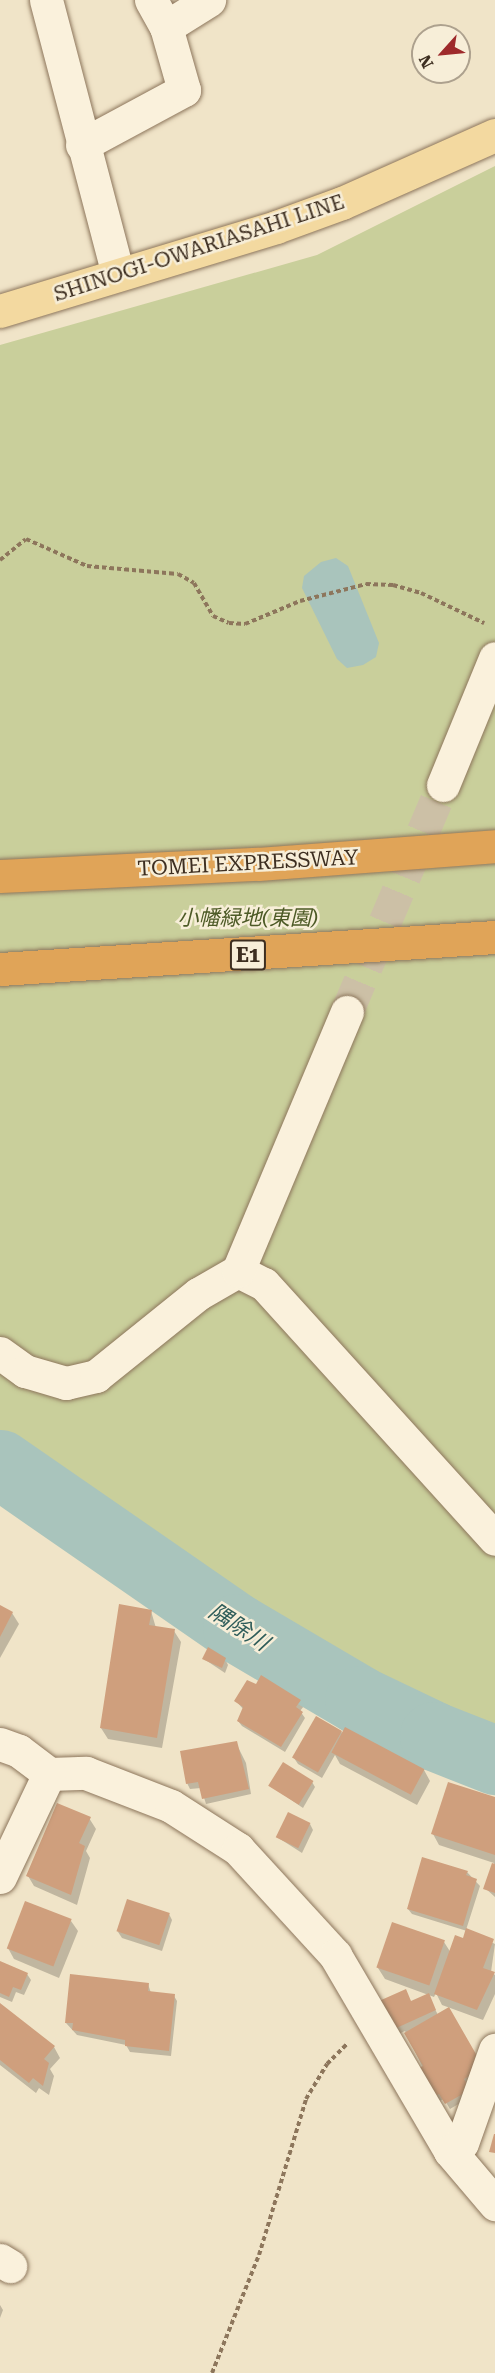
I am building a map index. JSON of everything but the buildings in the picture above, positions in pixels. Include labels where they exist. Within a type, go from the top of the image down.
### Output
[{"type":"highway","name":"TOMEI EXPRESSWAY","points":[[0,876],[258,864],[495,846]]},
{"type":"highway","name":"E1","points":[[0,969],[495,937]]},
{"type":"main road","name":"SHINOGI-OWARIASAHI LINE","points":[[0,311],[276,227],[342,203],[495,135]]},
{"type":"street","points":[[46,0],[82,145],[118,274]]},
{"type":"street","points":[[82,145],[184,90],[158,13],[209,0]]},
{"type":"street","points":[[443,785],[495,658]]},
{"type":"street","points":[[0,1353],[25,1371],[66,1383],[96,1376],[198,1294],[238,1271],[347,1012]]},
{"type":"street","points":[[238,1271],[264,1284],[495,1539]]},
{"type":"street","points":[[0,1744],[19,1751],[49,1774],[86,1773],[171,1806],[238,1849],[335,1955],[450,2151],[495,2204]]},
{"type":"street","points":[[0,1877],[49,1774]]},
{"type":"street","points":[[450,2151],[462,2143],[495,2050]]},
{"type":"path","points":[[0,560],[26,540],[87,566],[178,574],[194,583],[213,616],[229,624],[245,624],[300,601],[366,584],[393,585],[421,593],[495,628]]},
{"type":"path","points":[[212,2373],[259,2256],[306,2099],[327,2064],[375,2020]]},
{"type":"green space","name":"小幡緑地(東園)","points":[[495,166],[495,1780],[357,1715],[177,1602],[0,1476],[0,345],[317,255]]},
{"type":"water","points":[[336,558],[348,566],[379,643],[376,657],[363,665],[347,668],[337,659],[302,588],[304,576],[321,562]]},
{"type":"waterway","name":"隅除川","points":[[0,1464],[237,1628],[359,1700],[434,1736],[495,1760]]},
{"type":"tunnel","points":[[347,1012],[443,785]]}]
